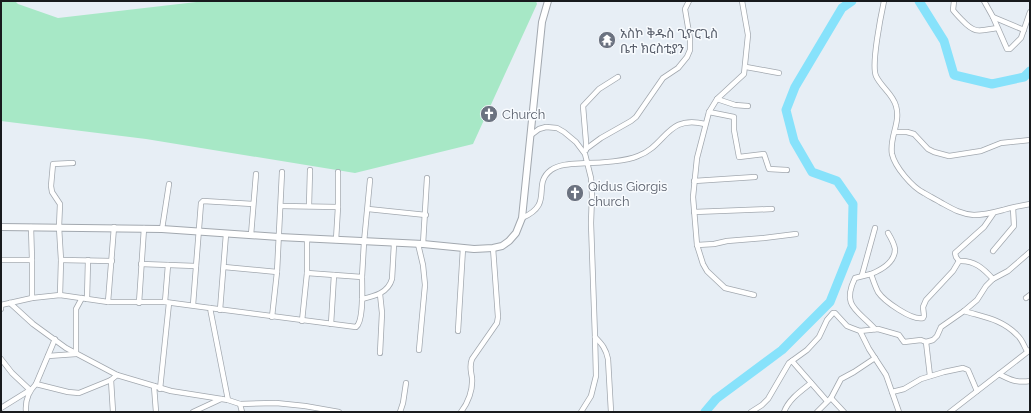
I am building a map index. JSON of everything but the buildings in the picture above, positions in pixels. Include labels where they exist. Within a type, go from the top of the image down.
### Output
[{"type":"street","points":[[1,227],[144,228],[279,238],[420,244],[474,250],[502,246],[516,233],[522,218],[542,22],[548,1]]},
{"type":"street","points":[[585,151],[601,138],[636,117],[663,78],[682,64],[690,50],[689,30],[685,12],[689,1]]},
{"type":"street","points":[[742,1],[748,35],[746,67],[742,76],[717,99],[709,112],[697,158],[694,182],[694,212],[697,245],[703,264],[708,271],[725,288],[754,295]]},
{"type":"street","points":[[884,1],[876,50],[875,74],[896,105],[898,118],[892,142],[894,162],[910,182],[918,189],[958,212],[993,214],[1030,204]]},
{"type":"street","points":[[954,1],[953,10],[970,28],[976,31],[997,28]]},
{"type":"street","points":[[984,1],[994,17],[997,28],[1006,48],[1008,49],[1018,41],[1024,30],[1030,12]]},
{"type":"street","points":[[994,17],[1024,30]]},
{"type":"street","points":[[746,67],[779,73]]},
{"type":"street","points":[[581,412],[592,396],[596,376],[596,337],[590,223],[592,187],[585,151],[583,106],[599,89],[618,77]]},
{"type":"street","points":[[717,99],[735,105],[748,106]]},
{"type":"street","points":[[709,112],[734,117],[734,130],[739,157],[764,154],[769,169],[787,170]]},
{"type":"street","points":[[522,218],[536,209],[540,200],[544,177],[550,170],[560,165],[588,164],[637,157],[649,150],[672,129],[686,121],[705,124]]},
{"type":"street","points":[[531,135],[539,129],[546,127],[557,128],[564,132],[585,151]]},
{"type":"street","points":[[895,132],[907,132],[914,134],[934,152],[949,156],[981,151],[1001,143],[1030,140]]},
{"type":"street","points":[[60,295],[59,202],[52,192],[51,186],[53,166],[55,163],[73,163]]},
{"type":"street","points":[[309,206],[310,170]]},
{"type":"street","points":[[272,317],[277,272],[282,172]]},
{"type":"street","points":[[336,240],[338,172]]},
{"type":"street","points":[[251,235],[256,174]]},
{"type":"street","points":[[694,182],[755,177]]},
{"type":"street","points":[[419,350],[425,285],[420,244],[426,215],[428,178]]},
{"type":"street","points":[[1,309],[1,305],[32,298],[60,295],[108,302],[193,305],[220,310],[356,327],[358,326],[362,300],[364,242],[370,180]]},
{"type":"street","points":[[162,229],[169,184]]},
{"type":"street","points":[[193,305],[201,203],[203,201],[253,204]]},
{"type":"street","points":[[281,206],[338,207]]},
{"type":"street","points":[[993,251],[1014,226],[1013,208]]},
{"type":"street","points":[[368,209],[426,215]]},
{"type":"street","points":[[694,212],[772,209]]},
{"type":"street","points":[[959,261],[955,253],[984,227],[993,214]]},
{"type":"street","points":[[31,227],[32,298]]},
{"type":"street","points":[[108,302],[114,228]]},
{"type":"street","points":[[139,303],[144,228]]},
{"type":"street","points":[[862,275],[875,228]]},
{"type":"street","points":[[875,329],[854,310],[850,304],[852,285],[855,278],[862,275],[871,274],[887,265],[895,249],[888,233]]},
{"type":"street","points":[[220,310],[226,234]]},
{"type":"street","points":[[697,245],[714,244],[727,240],[764,238],[796,234]]},
{"type":"street","points":[[302,321],[307,273],[307,239]]},
{"type":"street","points":[[362,300],[380,294],[389,287],[392,279],[394,244]]},
{"type":"street","points":[[458,331],[463,248]]},
{"type":"street","points":[[461,412],[468,402],[470,393],[472,380],[470,364],[472,359],[497,323],[498,317],[493,248]]},
{"type":"street","points":[[751,412],[768,400],[792,361],[807,350],[819,337],[827,320],[833,313],[847,326],[860,331],[875,329],[899,335],[904,342],[921,340],[926,342],[937,336],[941,327],[977,300],[986,286],[993,279],[1008,270],[1030,252]]},
{"type":"street","points":[[1,260],[32,260]]},
{"type":"street","points":[[60,260],[112,261]]},
{"type":"street","points":[[87,299],[88,260]]},
{"type":"street","points":[[871,274],[878,293],[897,308],[918,319],[923,318],[924,316],[923,307],[926,300],[953,271],[959,261]]},
{"type":"street","points":[[959,261],[972,262],[983,268],[993,279]]},
{"type":"street","points":[[141,264],[196,266]]},
{"type":"street","points":[[160,389],[167,303],[168,265]]},
{"type":"street","points":[[224,267],[277,272]]},
{"type":"street","points":[[307,273],[362,277]]},
{"type":"street","points":[[331,324],[334,275]]},
{"type":"street","points":[[380,294],[382,314],[380,353]]},
{"type":"street","points":[[76,354],[76,309],[82,298]]},
{"type":"street","points":[[10,303],[33,324],[76,354],[117,375],[160,389],[228,400],[240,404],[276,403],[339,412]]},
{"type":"street","points":[[210,308],[228,400]]},
{"type":"street","points":[[950,412],[1029,351],[1018,336],[1006,325],[992,318],[964,311]]},
{"type":"street","points":[[860,331],[886,374],[899,412]]},
{"type":"street","points":[[596,337],[607,352],[612,412]]},
{"type":"street","points":[[1,408],[30,390],[36,384],[55,339]]},
{"type":"street","points":[[926,342],[930,376]]},
{"type":"street","points":[[48,356],[76,354]]},
{"type":"street","points":[[817,412],[829,400],[841,379],[875,358]]},
{"type":"street","points":[[1,359],[12,373],[30,390]]},
{"type":"street","points":[[792,361],[829,400],[844,412]]},
{"type":"street","points":[[892,392],[904,389],[930,376],[966,368],[977,391]]},
{"type":"street","points":[[999,374],[1010,380],[1020,382],[1030,381]]},
{"type":"street","points":[[36,384],[68,392],[79,393],[111,380],[117,375]]},
{"type":"street","points":[[111,380],[113,412]]},
{"type":"street","points":[[400,412],[406,383]]},
{"type":"street","points":[[784,412],[788,404],[796,395],[812,383]]},
{"type":"street","points":[[154,386],[156,412]]},
{"type":"street","points":[[26,412],[25,406],[30,390]]},
{"type":"street","points":[[193,412],[221,399]]},
{"type":"street","points":[[240,404],[242,412]]},
{"type":"green space","points":[[1,1],[15,1],[18,4],[58,18],[205,1],[536,1],[537,4],[473,144],[355,173],[146,139],[1,121]]},
{"type":"waterway","points":[[705,412],[716,399],[782,350],[830,302],[852,247],[853,204],[837,181],[812,172],[794,141],[786,110],[795,87],[842,8],[852,1]]},
{"type":"waterway","points":[[919,1],[944,41],[954,75],[992,84],[1024,77],[1030,71]]},
{"type":"place","name":"አስኮ ቅዱስ ጊዮርጊስ ቤተ ክርስቲያን","points":[[607,40]]},
{"type":"place","name":"Church","points":[[489,114]]},
{"type":"place","name":"Qidus Giorgis church","points":[[575,193]]}]
